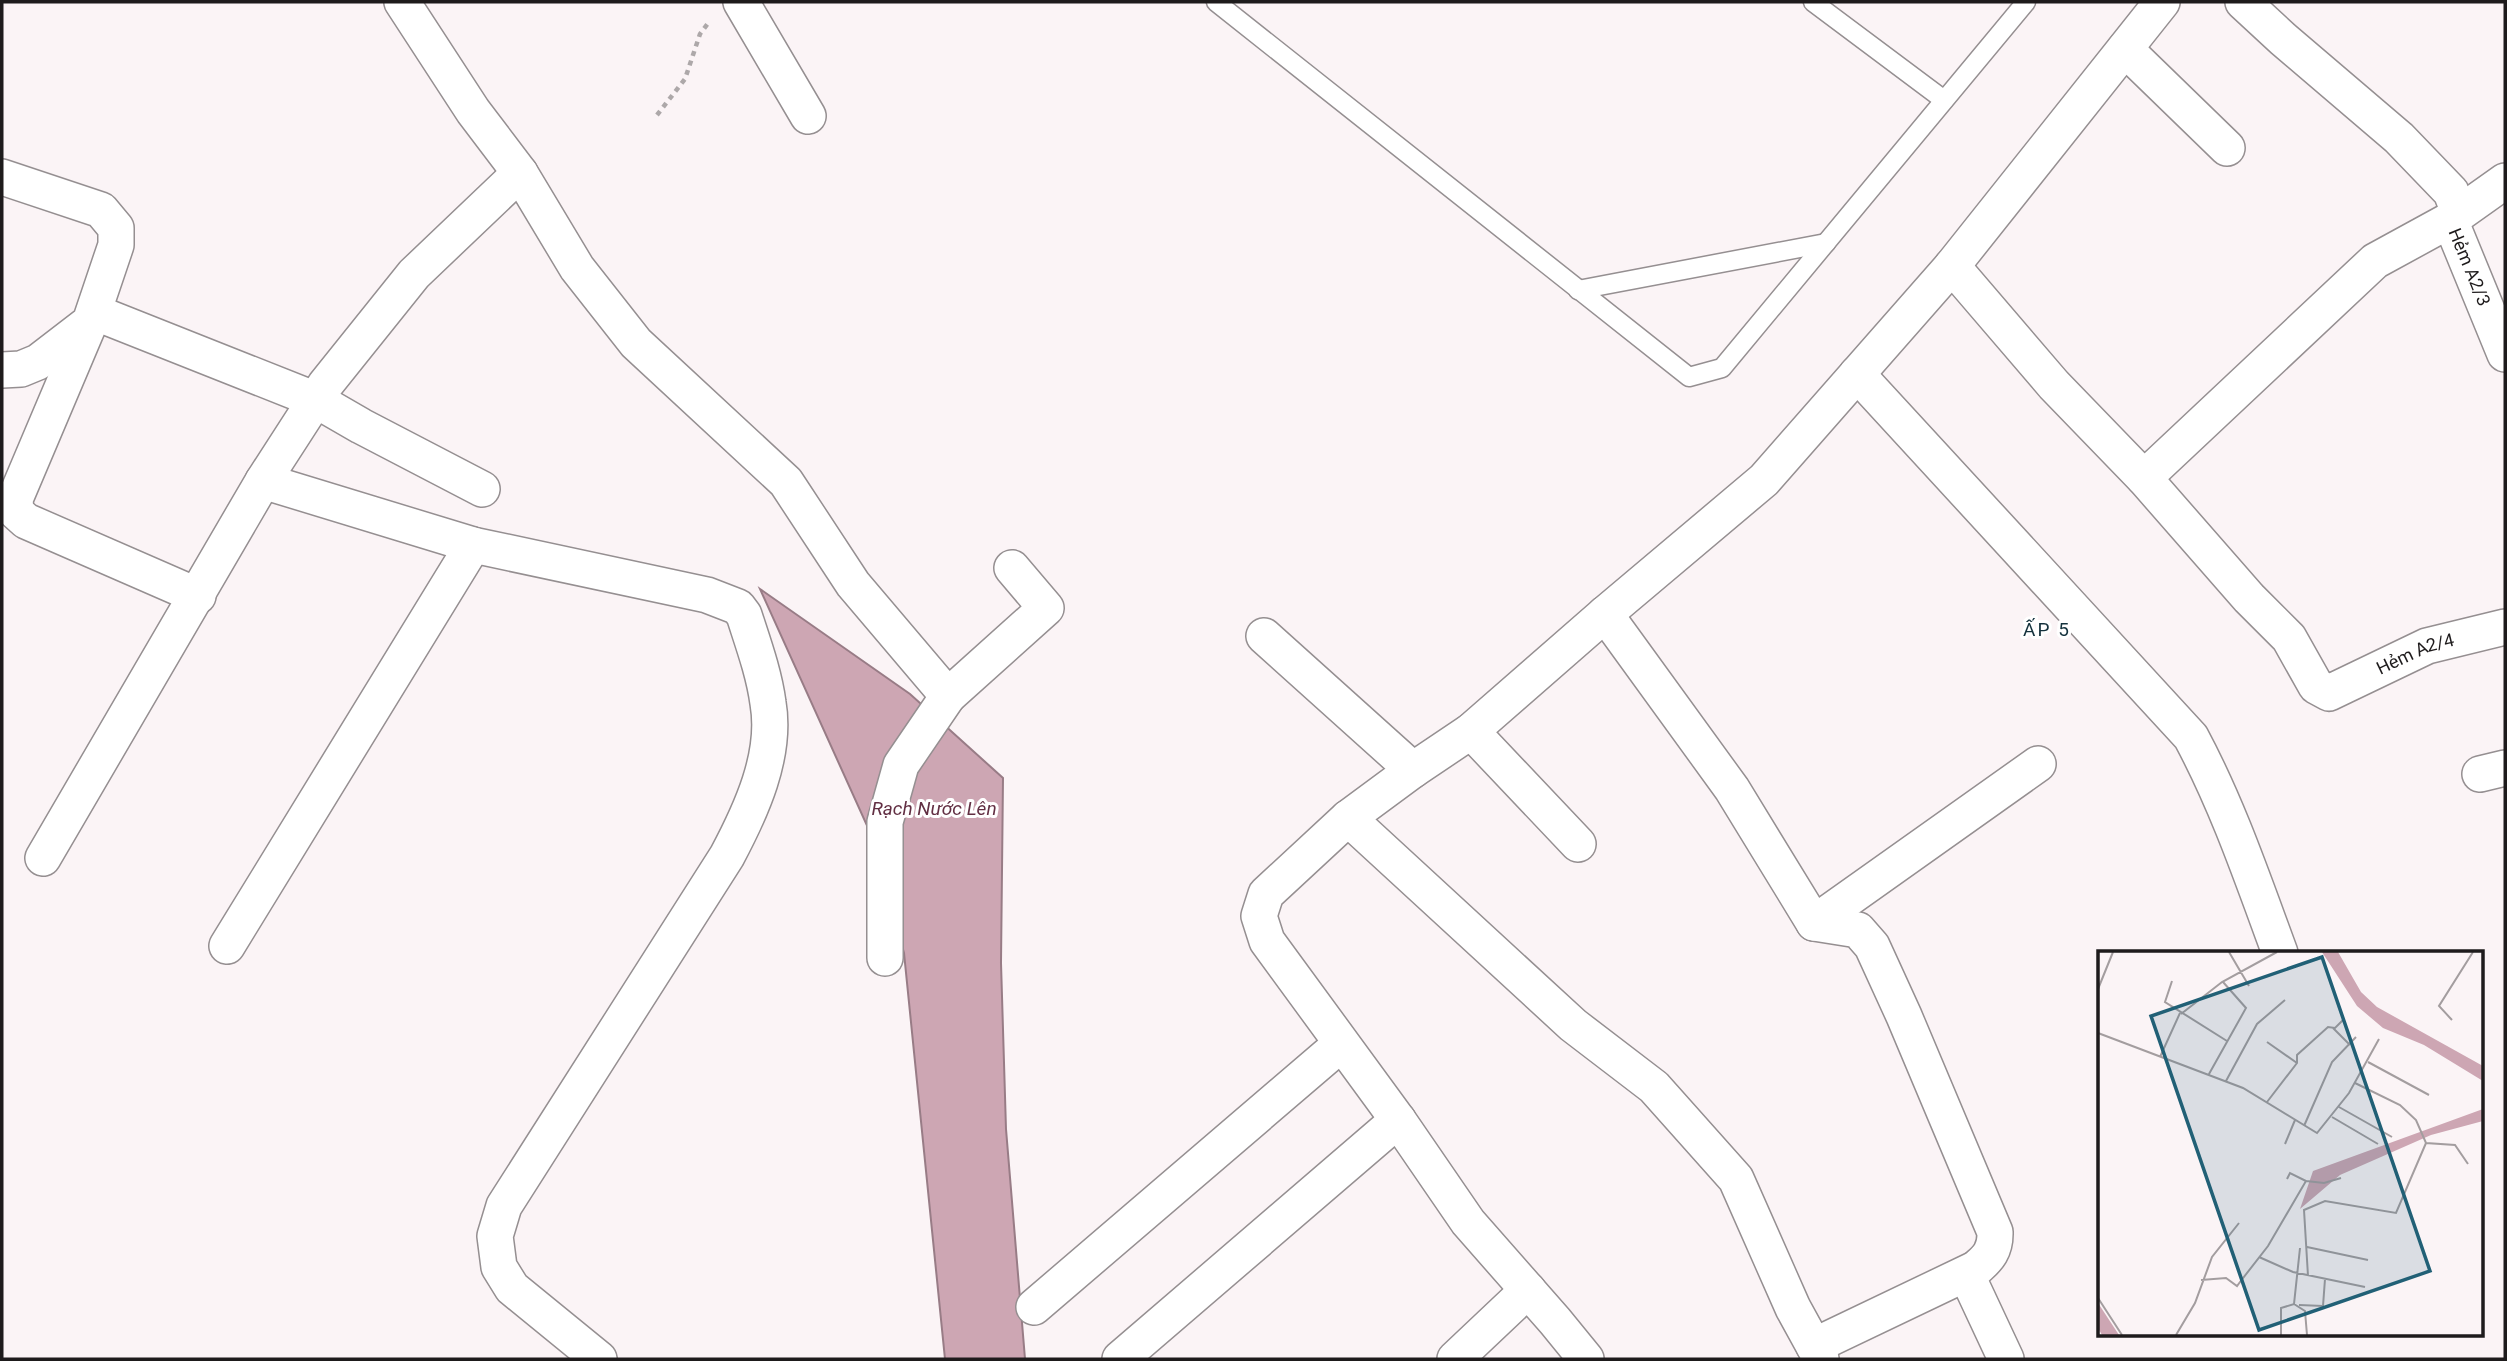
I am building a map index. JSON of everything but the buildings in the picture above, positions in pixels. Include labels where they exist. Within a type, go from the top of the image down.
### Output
[{"type":"street","points":[[402,2],[473,111],[520,173],[577,268],[636,342],[786,482],[853,584],[948,696]]},
{"type":"street","points":[[1586,1359],[1468,1222],[1398,1120],[1266,941],[1259,916],[1266,894],[1349,818],[1471,731],[1764,480],[1952,266],[2162,2]]},
{"type":"street","name":"Hẻm A2/3","points":[[2242,2],[2399,138],[2451,192],[2454,216],[2505,354]]},
{"type":"street","points":[[742,4],[808,116]]},
{"type":"street","points":[[2125,48],[2227,148]]},
{"type":"street","points":[[43,858],[263,481],[316,400],[373,323],[414,274],[520,173]]},
{"type":"street","points":[[2,177],[102,211],[116,228],[116,245],[92,317],[15,499],[16,512],[26,521],[198,596]]},
{"type":"street","points":[[1952,266],[2054,385],[2144,478],[2375,261],[2454,216],[2505,181]]},
{"type":"street","points":[[92,317],[316,400],[482,489]]},
{"type":"street","points":[[2,370],[22,369],[38,362],[92,317]]},
{"type":"street","points":[[1857,374],[2191,737],[2244,855],[2279,951]]},
{"type":"street","name":"Hẻm A2/4","points":[[2144,478],[2249,598],[2289,638],[2316,686],[2329,693],[2427,646],[2505,627]]},
{"type":"street","points":[[263,481],[472,545],[707,595],[738,607],[744,615],[769,704],[770,724],[766,760],[738,835],[505,1206],[495,1236],[499,1267],[512,1288],[599,1359]]},
{"type":"street","points":[[227,946],[472,545]]},
{"type":"street","points":[[885,958],[885,822],[901,765],[948,696],[1045,608],[1012,568]]},
{"type":"street","points":[[1349,818],[1573,1025],[1654,1087],[1736,1179],[1793,1308],[1817,1353],[1973,1270],[1989,1258],[1995,1243],[1995,1232],[1872,946],[1858,930],[1814,923],[1732,789],[1605,614]]},
{"type":"street","points":[[1264,636],[1413,770]]},
{"type":"street","points":[[1471,731],[1578,844]]},
{"type":"street","points":[[1814,923],[2038,764]]},
{"type":"street","points":[[1034,1307],[1341,1044]]},
{"type":"street","points":[[1120,1359],[1398,1120]]},
{"type":"street","points":[[1973,1270],[1970,1282],[2006,1359]]},
{"type":"street","points":[[1455,1359],[1528,1290]]},
{"type":"lane","points":[[1216,2],[1689,377],[1722,368],[2026,2]]},
{"type":"lane","points":[[1813,2],[1944,100]]},
{"type":"lane","points":[[1578,290],[1826,243]]},
{"type":"path","points":[[657,115],[685,79],[700,34],[721,6],[742,4]]},
{"type":"water","name":"Rạch Nước Lên","points":[[760,589],[910,694],[1003,778],[1001,963],[1006,1129],[1025,1359],[945,1359],[904,953],[874,841]]},
{"type":"district","name":"ẤP 5","points":[[2047,629]]}]
